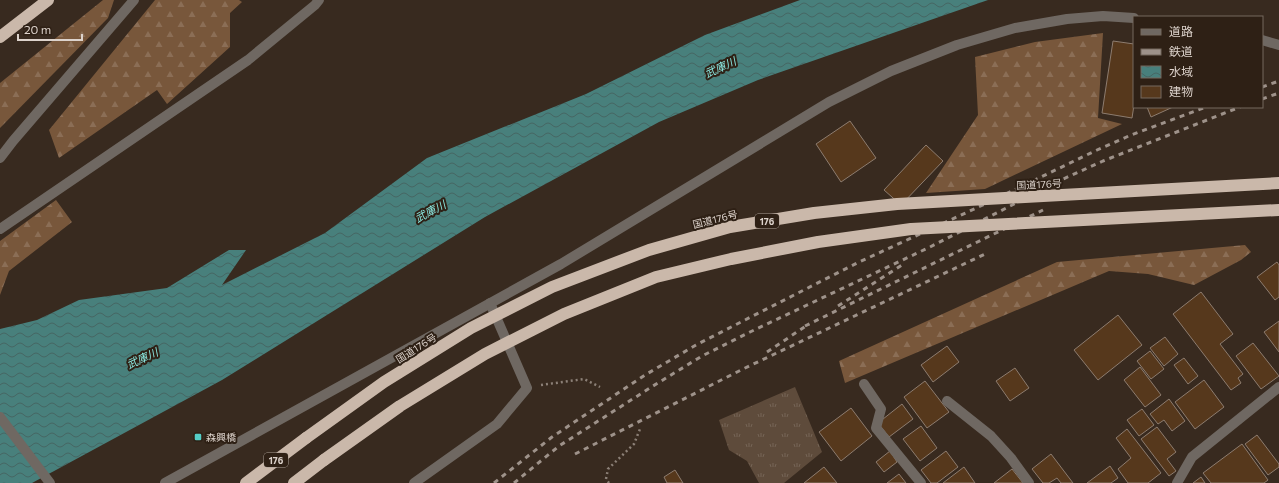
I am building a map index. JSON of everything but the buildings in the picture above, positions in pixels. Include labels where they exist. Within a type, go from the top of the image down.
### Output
[{"type":"highway","points":[[0,37],[48,0]]},
{"type":"highway","name":"国道176号","points":[[246,483],[384,382],[471,328],[552,287],[649,250],[730,227],[814,213],[897,204],[1279,183]]},
{"type":"highway","points":[[294,483],[400,406],[484,354],[564,314],[656,277],[731,259],[818,242],[911,229],[1279,210]]},
{"type":"street","points":[[0,158],[134,0]]},
{"type":"street","points":[[0,229],[248,60],[315,5],[319,0]]},
{"type":"street","points":[[165,483],[561,264],[829,102],[891,71],[958,45],[1016,28],[1067,19],[1103,16],[1133,18]]},
{"type":"street","points":[[1263,40],[1279,45]]},
{"type":"street","points":[[414,483],[497,424],[527,388],[490,303]]},
{"type":"street","points":[[864,384],[881,409],[876,428],[921,483]]},
{"type":"street","points":[[1177,483],[1192,457],[1279,387]]},
{"type":"street","points":[[947,401],[991,436],[1011,458],[1029,483]]},
{"type":"street","points":[[0,417],[50,483]]},
{"type":"path","points":[[527,388],[584,378],[600,387]]},
{"type":"path","points":[[609,483],[606,479],[608,469],[634,444],[640,429]]},
{"type":"green space","points":[[103,0],[114,0],[108,18],[0,128],[0,83]]},
{"type":"green space","points":[[155,0],[239,0],[242,2],[230,13],[230,47],[167,104],[157,90],[59,158],[49,130]]},
{"type":"green space","points":[[1103,33],[1098,118],[1122,124],[985,189],[926,193],[978,115],[975,57],[1035,42]]},
{"type":"green space","points":[[56,200],[72,222],[9,271],[0,295],[0,241]]},
{"type":"green space","points":[[1245,245],[1251,252],[1241,260],[1194,285],[1148,274],[1109,271],[845,383],[839,361],[1057,262]]},
{"type":"green space","points":[[795,387],[822,452],[784,483],[759,483],[747,461],[729,450],[719,420]]},
{"type":"water","name":"武庫川","points":[[800,0],[988,0],[758,80],[659,122],[485,217],[222,380],[32,483],[0,483],[0,329],[37,320],[79,300],[167,288],[229,250],[246,250],[222,285],[325,233],[427,158],[586,94],[705,35]]},
{"type":"railway","points":[[1263,87],[1279,81]]},
{"type":"railway","points":[[1263,99],[1279,93]]},
{"type":"railway","points":[[494,483],[552,437],[645,375],[696,345],[857,263],[1097,150],[1131,135],[1203,108]]},
{"type":"railway","points":[[514,483],[559,446],[702,356],[930,247],[1061,180],[1103,161],[1237,108]]},
{"type":"railway","points":[[805,326],[1043,210]]},
{"type":"railway","points":[[575,454],[743,369],[985,254]]},
{"type":"railway","points":[[838,306],[902,265]]},
{"type":"railway","points":[[767,352],[809,324]]},
{"type":"place","name":"森興橋","points":[[198,437]]}]
